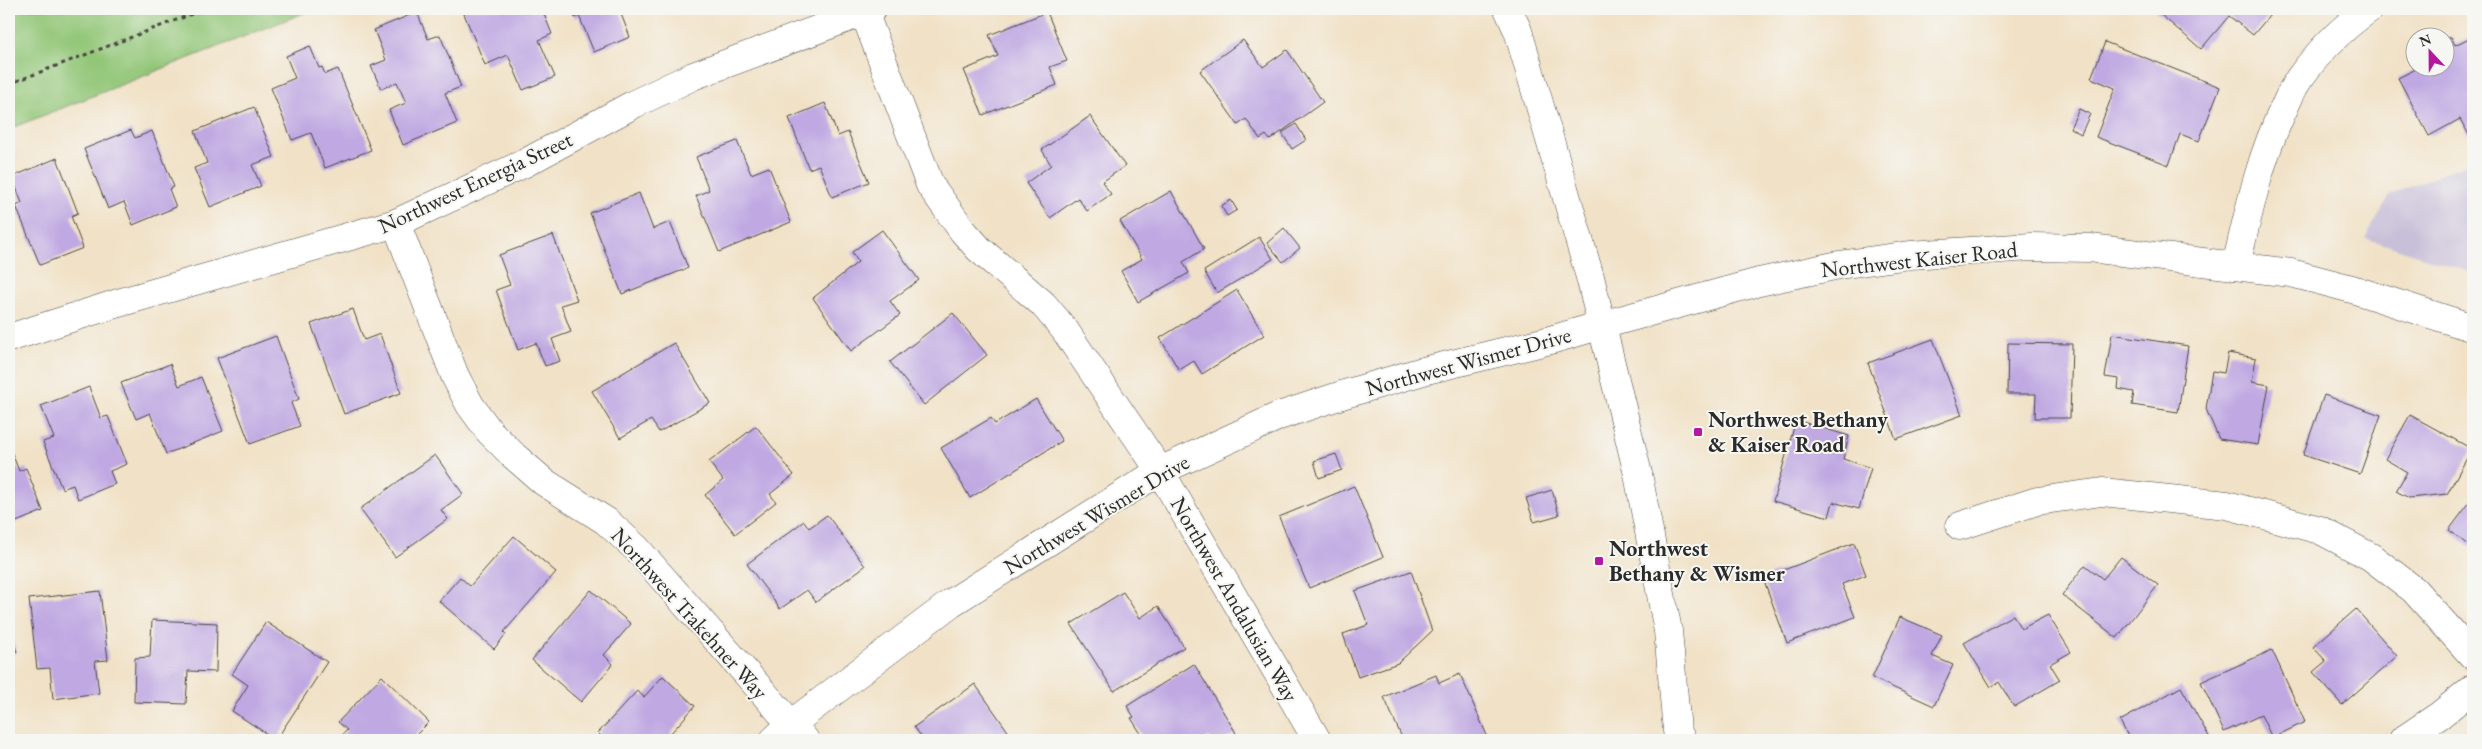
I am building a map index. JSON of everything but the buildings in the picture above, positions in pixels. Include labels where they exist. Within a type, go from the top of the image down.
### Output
[{"type":"street","points":[[1508,9],[1518,31],[1553,146],[1602,324],[1654,552],[1668,631],[1678,737]]},
{"type":"street","points":[[2236,266],[2254,188],[2269,139],[2298,80],[2325,47],[2348,24],[2369,9]]},
{"type":"street","name":"Northwest Energia Street","points":[[9,338],[115,304],[396,223],[525,163],[634,104],[693,76],[868,10]]},
{"type":"street","name":"Northwest Andalusian Way","points":[[868,10],[930,185],[968,237],[1043,304],[1064,329],[1160,471],[1317,740]]},
{"type":"street","name":"Northwest Trakehner Way","points":[[396,223],[455,376],[470,405],[489,431],[544,482],[606,521],[637,549],[790,735]]},
{"type":"street","name":"Northwest Kaiser Road","points":[[1602,324],[1759,282],[1839,265],[1910,255],[2031,247],[2090,248],[2291,273],[2352,288],[2473,328]]},
{"type":"street","name":"Northwest Wismer Drive","points":[[790,735],[951,603],[1160,471],[1279,416],[1336,397],[1423,371],[1547,341],[1602,324]]},
{"type":"street","points":[[1960,526],[2037,501],[2102,492],[2227,505],[2320,530],[2371,556],[2414,590],[2473,656]]},
{"type":"street","points":[[2403,740],[2440,715],[2473,688]]},
{"type":"path","points":[[9,84],[205,9]]},
{"type":"shaded area","points":[[2473,161],[2473,273],[2365,238],[2390,195]]},
{"type":"green space","points":[[9,9],[314,9],[9,129]]},
{"type":"place","name":"Northwest Bethany & Kaiser Road","points":[[1698,432]]},
{"type":"place","name":"Northwest Bethany & Wismer","points":[[1599,561]]}]
